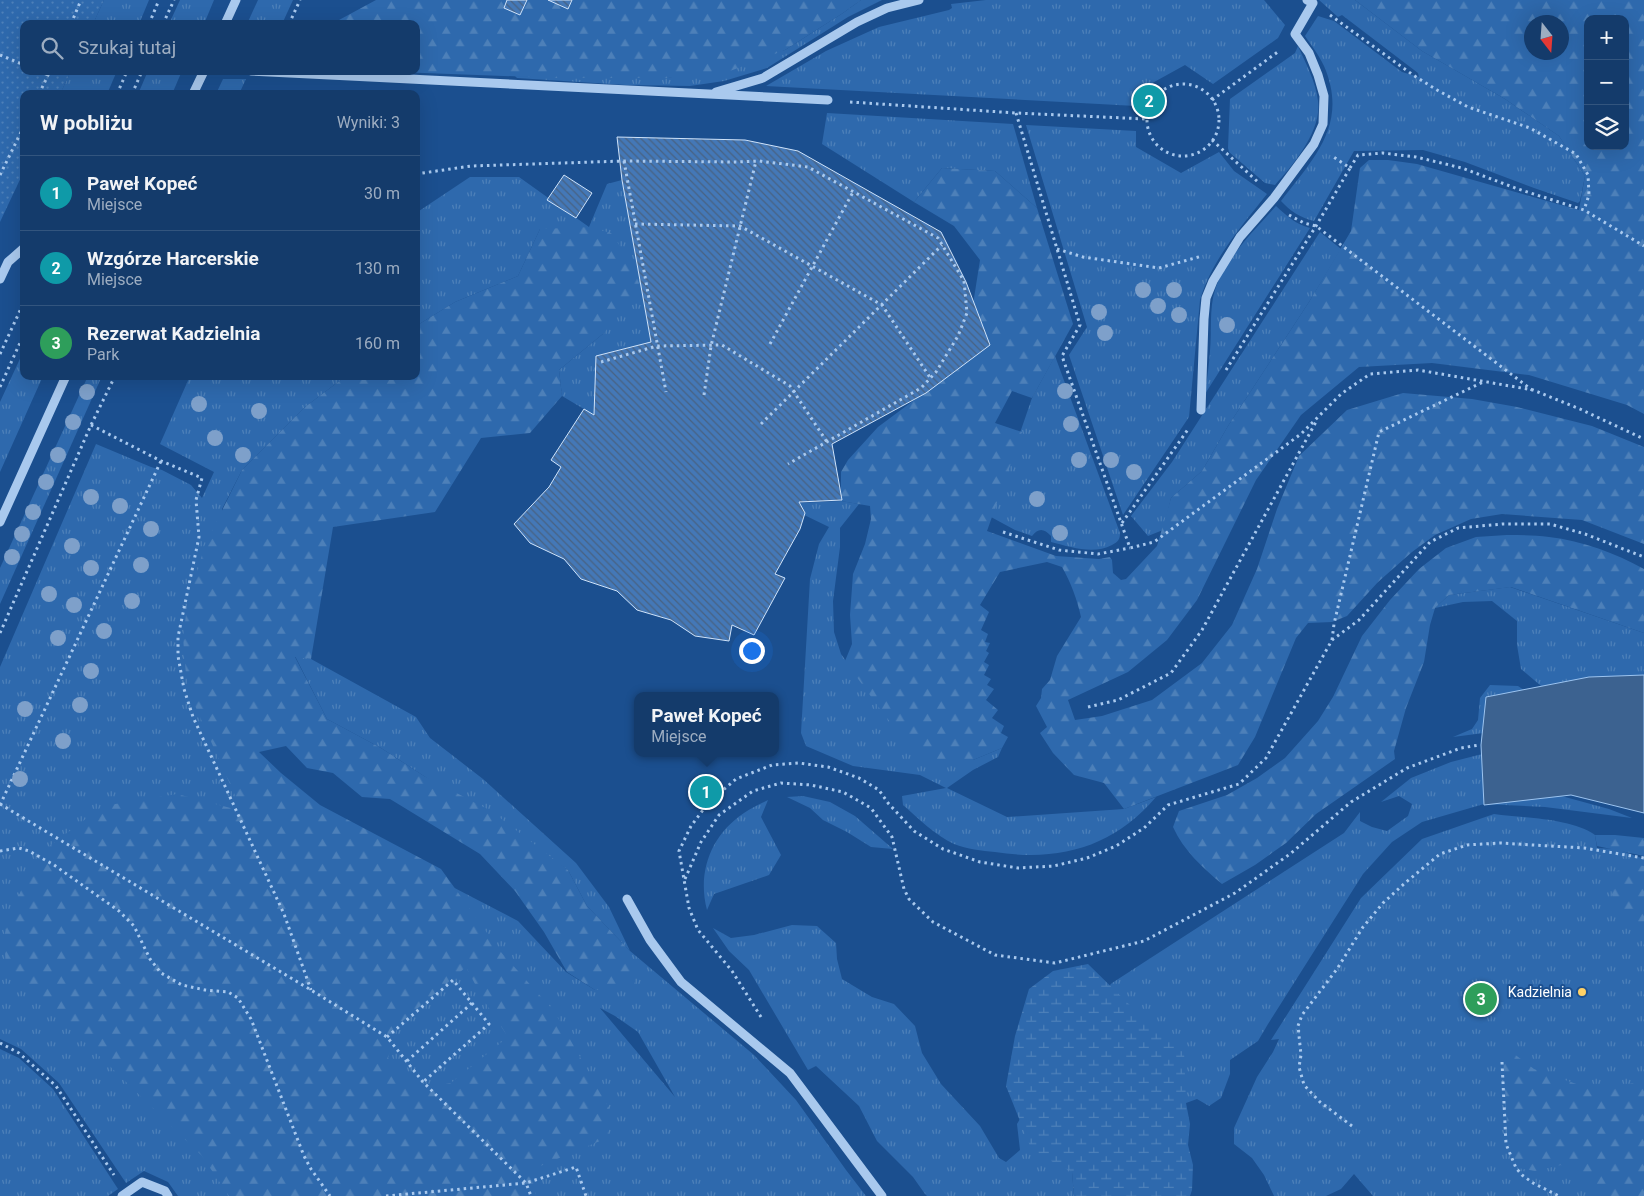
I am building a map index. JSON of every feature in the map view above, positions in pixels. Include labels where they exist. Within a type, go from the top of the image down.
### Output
[{"type":"street","points":[[227,20],[236,0]]},
{"type":"street","points":[[709,94],[763,78],[857,22],[887,8],[919,0]]},
{"type":"street","points":[[1201,410],[1206,298],[1213,281],[1240,238],[1274,198],[1314,144],[1323,124],[1324,96],[1318,75],[1308,53],[1295,34],[1310,2]]},
{"type":"street","points":[[195,90],[202,75]]},
{"type":"street","points":[[331,75],[828,100]]},
{"type":"street","points":[[0,279],[8,262],[20,252]]},
{"type":"street","points":[[0,522],[64,380]]},
{"type":"street","points":[[627,899],[650,940],[681,982],[790,1073],[882,1196]]},
{"type":"street","points":[[124,1194],[142,1182],[165,1192],[168,1196]]},
{"type":"path","points":[[73,20],[81,0]]},
{"type":"path","points":[[151,20],[159,0]]},
{"type":"path","points":[[165,20],[174,0]]},
{"type":"path","points":[[291,20],[300,0]]},
{"type":"path","points":[[1310,2],[1413,75],[1438,90],[1468,107],[1530,128],[1576,154],[1588,175],[1589,195],[1584,210]]},
{"type":"path","points":[[1212,100],[1280,50]]},
{"type":"path","points":[[0,54],[20,63]]},
{"type":"path","points":[[41,90],[48,75]]},
{"type":"path","points":[[119,90],[125,75]]},
{"type":"path","points":[[134,90],[140,75]]},
{"type":"path","points":[[1181,84],[1194,86],[1205,92],[1215,104],[1218,118],[1217,131],[1209,144],[1198,153],[1184,156],[1169,154],[1157,146],[1149,133],[1146,119],[1150,106],[1157,95],[1168,87],[1181,84]]},
{"type":"path","points":[[828,100],[1016,113],[1146,119]]},
{"type":"path","points":[[1016,113],[1080,325],[1062,356],[1130,548]]},
{"type":"path","points":[[0,175],[20,134]]},
{"type":"path","points":[[1212,140],[1274,198],[1290,216],[1304,223],[1316,226],[1533,390]]},
{"type":"path","points":[[1314,144],[1350,168]]},
{"type":"path","points":[[1316,226],[1358,156],[1383,153],[1416,157],[1462,168],[1584,210],[1644,246]]},
{"type":"path","points":[[624,161],[666,392]]},
{"type":"path","points":[[420,173],[471,166],[624,161],[783,162],[808,167],[938,238],[964,281],[967,314],[958,336],[931,379],[921,388],[788,464]]},
{"type":"path","points":[[704,395],[711,346],[756,161]]},
{"type":"path","points":[[770,344],[853,192]]},
{"type":"path","points":[[635,224],[740,226],[882,306],[931,379]]},
{"type":"path","points":[[761,424],[942,246]]},
{"type":"path","points":[[1056,249],[1083,257],[1159,268],[1206,255]]},
{"type":"path","points":[[0,354],[20,311]]},
{"type":"path","points":[[0,386],[20,343]]},
{"type":"path","points":[[602,362],[657,346],[722,345],[790,386],[827,442]]},
{"type":"path","points":[[1003,532],[1059,550],[1098,554],[1154,542],[1302,434],[1342,394],[1370,374],[1418,370],[1533,390],[1580,409],[1644,439]]},
{"type":"path","points":[[0,633],[91,425],[113,380]]},
{"type":"path","points":[[764,1021],[732,970],[698,930],[690,908],[679,851],[691,826],[709,802],[736,779],[772,765],[799,762],[828,767],[859,778],[879,790],[888,803],[914,831],[942,848],[980,862],[1018,868],[1054,866],[1087,858],[1116,846],[1144,828],[1168,805],[1239,784],[1266,758],[1332,640],[1334,624],[1379,432],[1485,382]]},
{"type":"path","points":[[1088,707],[1118,700],[1171,673],[1202,630],[1318,417]]},
{"type":"path","points":[[91,425],[161,461],[202,478],[196,500],[199,537],[178,637],[178,656],[187,700],[193,717],[284,914],[311,990]]},
{"type":"path","points":[[161,461],[0,804],[388,1038],[424,1082],[526,1183],[531,1196]]},
{"type":"path","points":[[1332,640],[1359,620],[1430,542],[1458,528],[1503,524],[1550,524],[1585,534],[1644,557]]},
{"type":"path","points":[[684,880],[701,842],[719,814],[753,791],[781,783],[811,785],[843,792],[871,808],[892,837],[904,888],[909,899],[933,922],[995,954],[1055,963],[1144,942],[1235,893],[1290,854],[1351,802],[1407,768],[1461,748],[1480,744]]},
{"type":"path","points":[[1352,1126],[1320,1102],[1304,1085],[1300,1067],[1301,1055],[1298,1026],[1302,1015],[1336,969],[1363,927],[1383,903],[1404,883],[1440,854],[1467,845],[1500,843],[1584,848],[1644,858]]},
{"type":"path","points":[[0,851],[19,848],[28,851],[54,865],[119,911],[134,926],[150,959],[161,972],[182,985],[228,992],[238,998],[251,1019],[304,1156],[330,1196]]},
{"type":"path","points":[[388,1038],[453,980],[472,1003],[489,1024],[424,1082]]},
{"type":"path","points":[[407,1061],[472,1003]]},
{"type":"path","points":[[0,1043],[19,1053],[56,1086],[124,1194]]},
{"type":"path","points":[[1502,1062],[1506,1144],[1516,1168],[1522,1176],[1559,1196]]},
{"type":"path","points":[[386,1196],[526,1183],[576,1167],[586,1196]]},
{"type":"green space","points":[[0,0],[104,0],[95,20],[20,20],[20,75],[69,75],[62,90],[20,90],[20,180],[0,222]]},
{"type":"green space","points":[[104,0],[149,0],[141,20],[95,20]]},
{"type":"green space","points":[[180,0],[214,0],[206,20],[171,20]]},
{"type":"green space","points":[[258,0],[293,0],[284,20],[249,20]]},
{"type":"green space","points":[[376,0],[861,0],[785,50],[730,71],[668,78],[559,78],[420,73],[420,20],[339,20]]},
{"type":"green space","points":[[861,0],[882,0],[848,17],[767,68],[724,81],[690,86],[626,85],[517,78],[515,76],[668,78],[785,50]]},
{"type":"green space","points":[[986,0],[1264,0],[1285,25],[1278,38],[1213,84],[1185,65],[1136,92],[1136,106],[766,86],[826,51],[879,27],[949,10],[952,8],[951,4]]},
{"type":"green space","points":[[1319,0],[1355,0],[1422,51],[1505,99],[1559,136],[1585,176],[1580,201],[1578,203],[1465,162],[1423,150],[1354,151],[1314,221],[1292,211],[1281,201],[1316,155],[1330,123],[1332,106],[1331,87],[1324,66],[1305,36],[1318,16],[1334,21],[1402,72],[1419,77],[1418,73],[1342,15],[1338,17]]},
{"type":"green space","points":[[1355,0],[1644,0],[1644,414],[1627,405],[1529,375],[1432,363],[1359,367],[1301,415],[1256,480],[1197,600],[1167,640],[1128,672],[1068,700],[1075,720],[1102,716],[1152,700],[1202,663],[1232,625],[1257,569],[1277,509],[1299,456],[1347,410],[1403,393],[1472,399],[1517,407],[1592,426],[1644,447],[1644,544],[1582,520],[1502,514],[1471,519],[1435,535],[1412,552],[1378,582],[1347,616],[1332,622],[1308,623],[1296,638],[1255,737],[1238,765],[1124,809],[1104,783],[1074,775],[1053,753],[1040,733],[1047,727],[1036,706],[1041,698],[1042,689],[1050,680],[1057,656],[1081,617],[1078,604],[1062,567],[1047,562],[1000,572],[980,605],[989,612],[981,630],[988,634],[985,642],[990,643],[986,651],[989,653],[984,662],[989,665],[984,675],[991,679],[987,685],[994,689],[986,700],[998,710],[992,718],[1004,726],[1001,733],[1008,737],[1002,748],[973,760],[929,761],[886,717],[845,661],[852,644],[850,615],[853,574],[865,544],[871,519],[870,506],[841,501],[841,472],[848,460],[878,427],[921,395],[972,311],[980,260],[954,226],[914,202],[942,168],[995,171],[1037,208],[1073,324],[1032,398],[1012,391],[995,423],[1022,432],[987,531],[1056,556],[1099,559],[1110,557],[1113,573],[1121,580],[1126,579],[1157,546],[1171,498],[1202,471],[1228,426],[1309,302],[1351,231],[1360,168],[1369,160],[1388,160],[1417,164],[1579,210],[1585,176],[1559,136],[1505,99],[1422,51]]},
{"type":"green space","points":[[1298,46],[1317,94],[1318,112],[1316,124],[1298,158],[1282,177],[1275,185],[1265,183],[1229,152],[1230,99],[1295,53]]},
{"type":"green space","points":[[69,75],[115,75],[109,90],[62,90]]},
{"type":"green space","points":[[146,75],[180,75],[174,90],[140,90]]},
{"type":"green space","points":[[223,79],[246,79],[241,90],[218,90]]},
{"type":"green space","points":[[827,113],[1013,124],[1037,208],[995,171],[942,168],[914,202],[822,144]]},
{"type":"green space","points":[[1026,125],[1136,131],[1136,147],[1181,173],[1219,152],[1234,171],[1267,194],[1228,244],[1205,285],[1200,300],[1189,417],[1123,515],[1069,355],[1087,327]]},
{"type":"green space","points":[[470,177],[519,177],[589,227],[607,184],[622,180],[651,342],[596,356],[594,415],[562,396],[559,370],[604,333],[540,229],[518,276],[455,302],[420,324],[420,210]]},
{"type":"green space","points":[[1276,206],[1296,222],[1310,228],[1205,394],[1210,351],[1212,305],[1215,290],[1233,256]]},
{"type":"green space","points":[[589,227],[611,233],[633,265],[640,288],[604,333],[559,370],[562,396],[530,433],[481,438],[435,512],[333,527],[311,659],[295,657],[327,719],[381,748],[424,776],[491,811],[568,870],[587,906],[630,951],[636,987],[595,990],[567,972],[544,932],[515,891],[480,854],[390,799],[362,797],[333,773],[307,768],[286,746],[259,752],[320,805],[441,869],[500,951],[554,1011],[609,1108],[607,1138],[538,1167],[535,1196],[229,1196],[202,1156],[6,965],[4,936],[17,898],[47,848],[103,806],[177,794],[242,811],[192,699],[186,675],[183,637],[186,615],[204,547],[242,470],[305,407],[341,380],[420,380],[420,324],[455,302],[518,276],[540,229]],"holes":[[[466,967],[483,999],[508,1037],[451,1083],[413,1090],[388,1058],[398,1025]]]},
{"type":"green space","points":[[1320,232],[1341,249],[1309,302],[1228,426],[1202,471],[1171,498],[1163,530],[1148,536],[1131,516],[1172,462]]},
{"type":"green space","points":[[1055,356],[1120,533],[1117,541],[1105,548],[1090,550],[1051,542],[1051,536],[1043,530],[1039,530],[1032,536],[1015,530],[991,517],[1032,398]]},
{"type":"green space","points":[[20,359],[20,380],[41,380],[0,472],[0,402]]},
{"type":"green space","points":[[86,380],[100,380],[0,604],[0,568]]},
{"type":"green space","points":[[188,380],[341,380],[305,407],[242,470],[222,509],[222,725],[312,814],[518,921],[566,972],[595,990],[630,951],[754,1055],[796,1100],[866,1196],[178,1196],[168,1182],[144,1171],[126,1183],[59,1083],[21,1049],[0,1039],[0,667],[96,444],[162,470],[191,485],[202,498],[214,472],[160,444]],"holes":[[[600,1008],[638,1032],[675,1097]]]},
{"type":"green space","points":[[841,501],[859,504],[840,528],[840,547],[833,601],[834,632],[841,654],[859,679],[973,760],[1002,748],[998,757],[973,770],[947,788],[1007,817],[1124,809],[1156,797],[1140,814],[1122,828],[1103,839],[1084,847],[1063,852],[1019,855],[969,848],[954,844],[941,836],[903,805],[902,796],[946,788],[920,775],[853,766],[806,746],[801,733],[810,579],[819,544],[829,527],[796,511],[797,503]]},
{"type":"green space","points":[[1507,535],[1544,536],[1574,541],[1610,553],[1644,569],[1644,633],[1511,587],[1449,595],[1435,608],[1430,625],[1424,662],[1406,708],[1394,751],[1395,759],[1316,814],[1286,843],[1255,865],[1222,884],[1194,858],[1177,836],[1173,827],[1179,811],[1227,795],[1257,778],[1285,758],[1318,721],[1333,697],[1362,636],[1390,600],[1419,569],[1446,548],[1476,537]]},
{"type":"green space","points":[[1510,587],[1644,633],[1644,735],[1547,691],[1521,669],[1517,645],[1517,621],[1492,601],[1463,602],[1435,608],[1449,595]]},
{"type":"green space","points":[[295,656],[311,659],[416,717],[430,738],[483,779],[576,863],[609,907],[630,951],[587,906],[568,870],[381,748],[327,719]]},
{"type":"green space","points":[[1490,685],[1518,686],[1543,703],[1522,728],[1453,737],[1472,729],[1478,720],[1480,698]]},
{"type":"green space","points":[[1490,752],[1602,793],[1554,794],[1609,809],[1632,818],[1545,807],[1484,804],[1422,822],[1392,842],[1363,874],[1258,1041],[1230,1060],[1230,1074],[1221,1098],[1209,1106],[1197,1099],[1186,1103],[1072,1172],[1074,1196],[927,1196],[913,1177],[877,1141],[859,1106],[816,1066],[808,1070],[749,970],[729,951],[713,928],[731,938],[754,935],[792,925],[817,926],[836,943],[837,959],[842,979],[872,997],[894,1004],[915,1026],[922,1053],[941,1084],[980,1126],[999,1158],[1006,1162],[1020,1150],[1017,1124],[1084,1011],[1112,983],[1344,833],[1360,812],[1360,821],[1387,831],[1408,816],[1412,804],[1399,796],[1381,802],[1411,778],[1451,762]]},
{"type":"green space","points":[[803,796],[830,802],[855,816],[893,849],[871,847],[823,820],[810,808],[787,797]]},
{"type":"green space","points":[[768,800],[761,817],[781,855],[769,875],[714,894],[707,910],[704,882],[709,856],[715,843],[733,822],[747,811]]},
{"type":"green space","points":[[1494,814],[1573,825],[1595,835],[1597,848],[1617,849],[1644,859],[1644,1196],[1373,1196],[1354,1174],[1341,1189],[1326,1196],[1274,1196],[1264,1175],[1252,1158],[1234,1144],[1234,1128],[1257,1077],[1279,1039],[1271,1040],[1361,898],[1422,839]]},
{"type":"green space","points":[[1595,835],[1644,838],[1644,856],[1597,846]]},
{"type":"green space","points":[[1635,865],[1644,866],[1644,934],[1614,907],[1610,881],[1617,871]]},
{"type":"green space","points":[[1088,964],[1140,1015],[1184,1051],[1186,1103],[1190,1124],[1188,1145],[1193,1165],[1190,1196],[1074,1196],[1072,1172],[1032,1151],[1006,1086],[1015,1036],[1029,989],[1053,971]]},
{"type":"green space","points":[[0,1049],[19,1058],[53,1089],[118,1189],[108,1196],[0,1196]]},
{"type":"green space","points":[[1509,1050],[1534,1069],[1582,1086],[1609,1088],[1644,1081],[1644,1196],[1599,1196],[1583,1181],[1561,1165],[1535,1171],[1518,1168],[1508,1141],[1504,1069],[1500,1053]]},
{"type":"shaded area","points":[[1644,675],[1644,813],[1571,795],[1484,805],[1481,745],[1486,697],[1589,677]]},
{"type":"building","points":[[507,0],[527,0],[520,15],[504,8]]},
{"type":"building","points":[[548,0],[572,0],[568,9]]},
{"type":"building","points":[[617,137],[745,140],[798,151],[941,232],[966,282],[990,345],[926,393],[832,444],[842,500],[799,502],[805,513],[800,529],[775,574],[785,578],[754,635],[732,625],[729,641],[695,636],[671,620],[637,610],[617,591],[581,579],[564,559],[530,543],[514,524],[549,487],[561,467],[551,460],[584,409],[594,415],[596,356],[651,342],[622,180]]},
{"type":"building","points":[[564,175],[592,193],[576,218],[547,200]]},
{"type":"place","name":"Wzgórze Harcerskie","points":[[1149,101]]},
{"type":"place","name":"Paweł Kopeć","points":[[706,792]]},
{"type":"place","name":"Kadzielnia","points":[[1582,992]]},
{"type":"place","name":"Rezerwat Kadzielnia","points":[[1481,999]]}]
